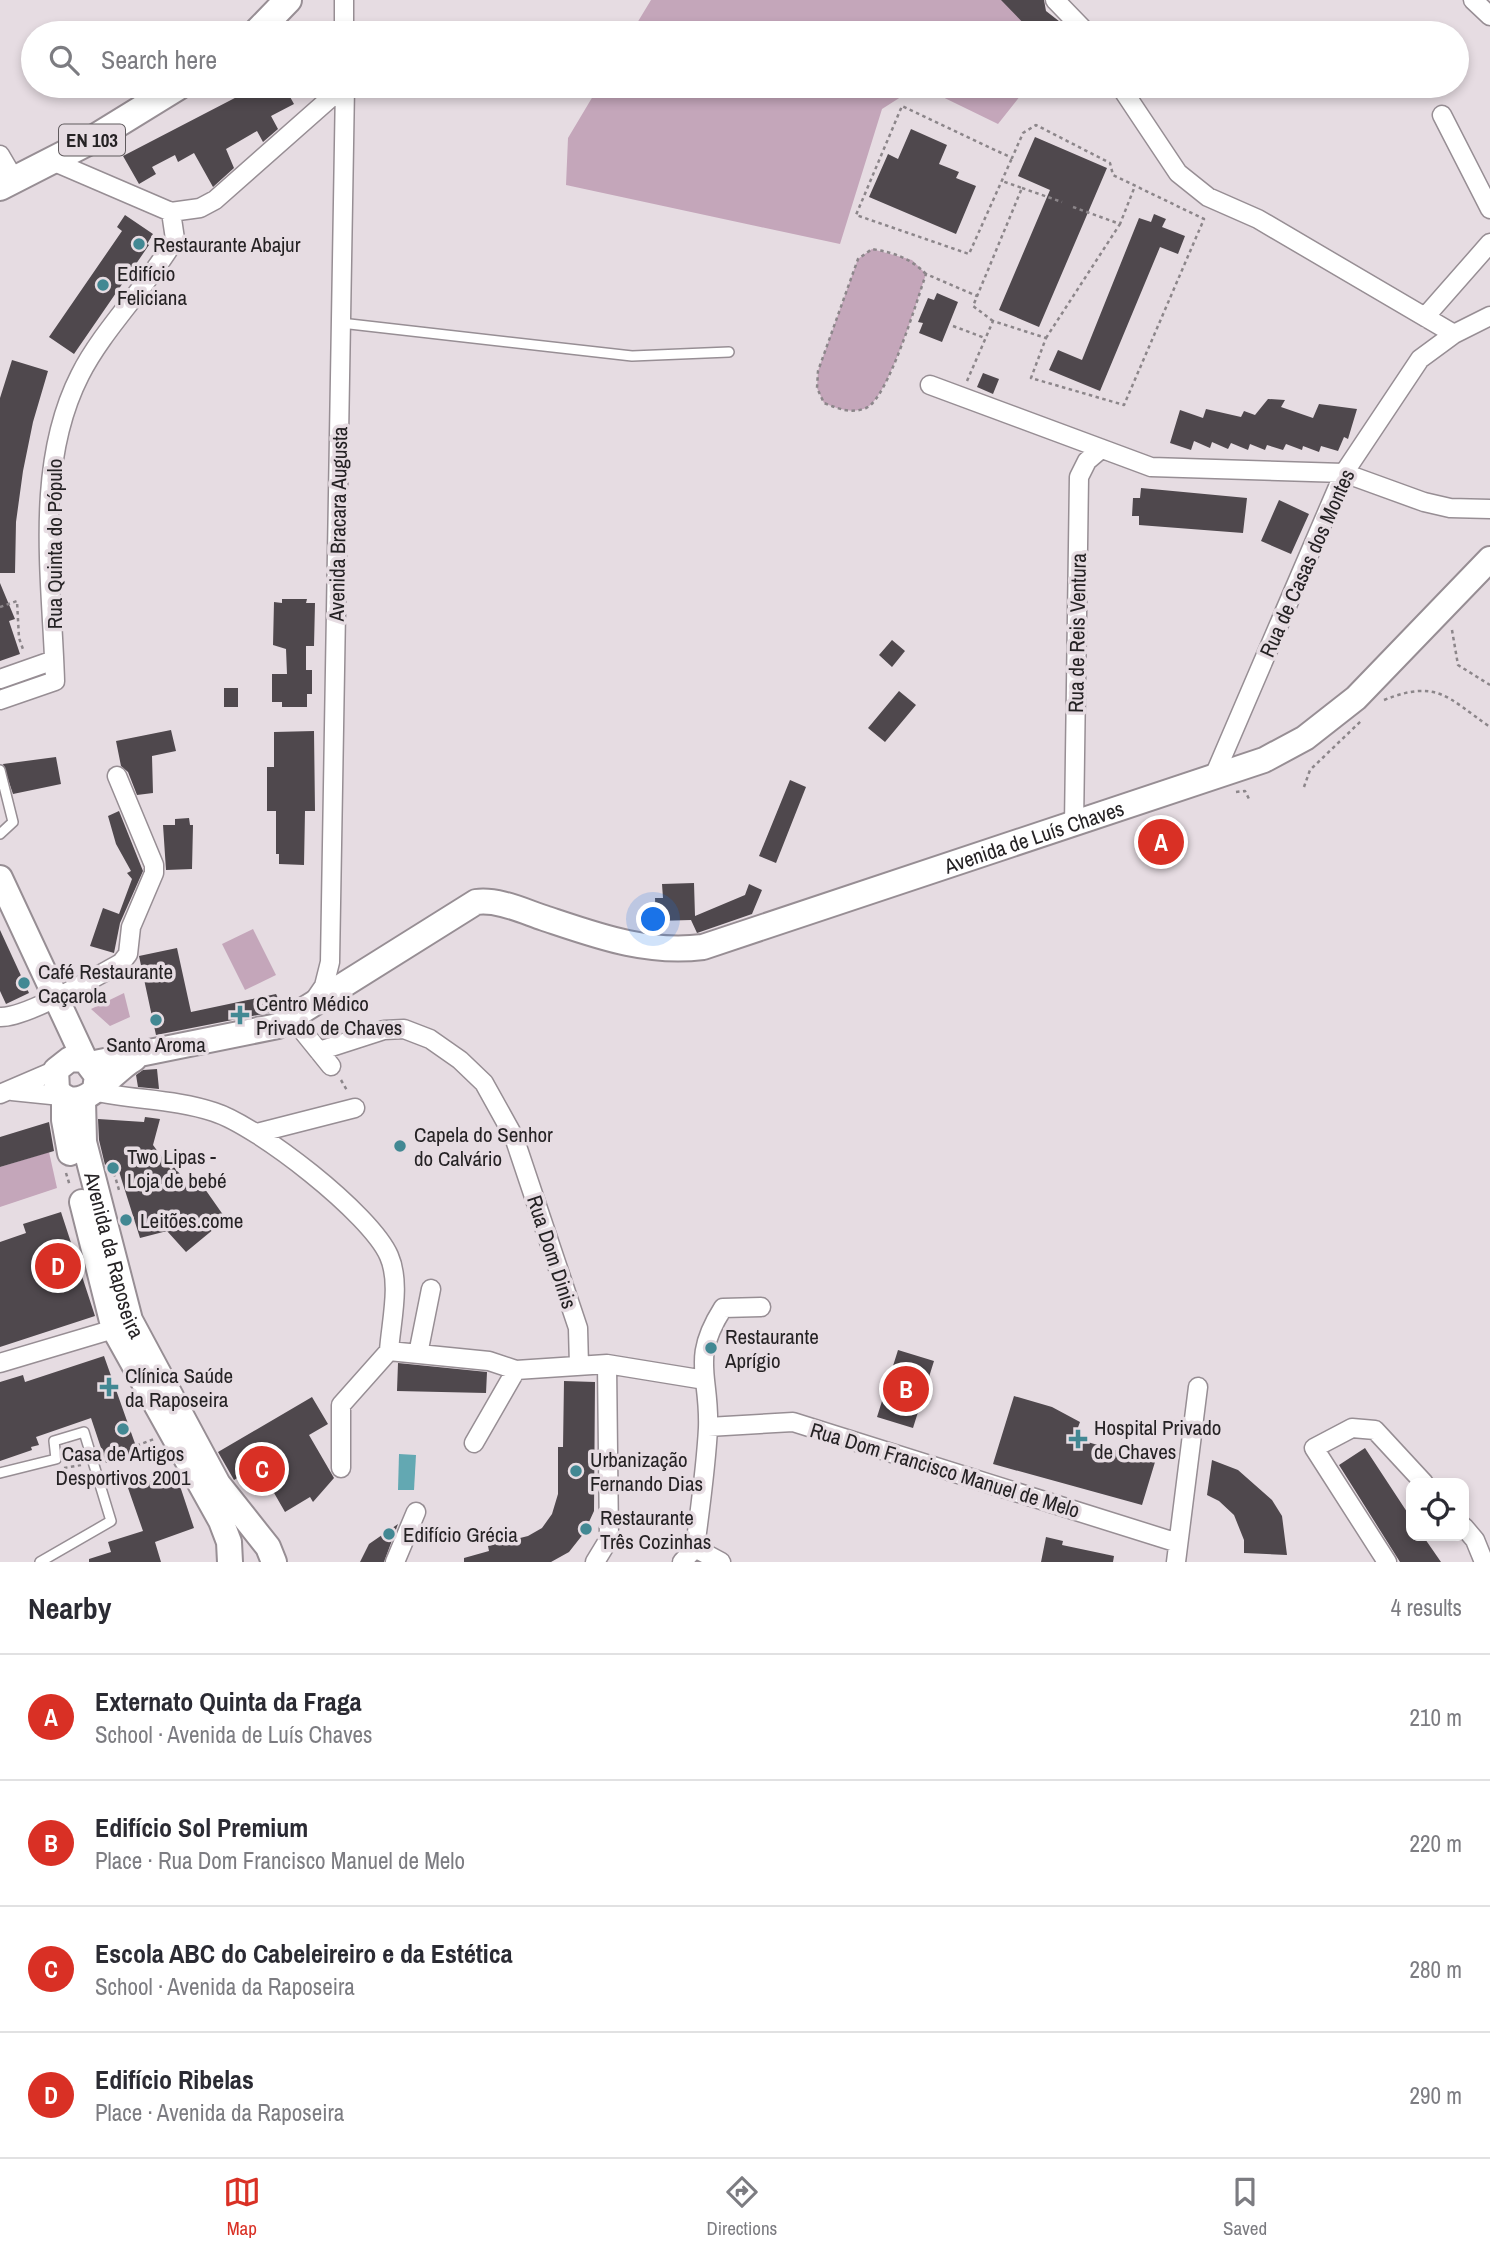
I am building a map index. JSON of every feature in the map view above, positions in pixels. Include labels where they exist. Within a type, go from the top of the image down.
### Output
[{"type":"main road","points":[[268,21],[288,0]]},
{"type":"main road","name":"EN 103","points":[[7,183],[88,142],[160,98]]},
{"type":"main road","name":"Avenida de Luís Chaves","points":[[87,1062],[138,1056],[271,1028],[370,971],[470,904],[488,901],[512,907],[625,944],[679,949],[724,942],[1074,825],[1223,784],[1305,738],[1356,698],[1490,559]]},
{"type":"main road","points":[[0,878],[56,1002],[97,1076],[79,1095]]},
{"type":"main road","points":[[56,1002],[61,1038],[54,1084],[79,1095]]},
{"type":"main road","points":[[79,1095],[138,1056]]},
{"type":"main road","points":[[57,1069],[70,1059],[87,1062]]},
{"type":"main road","name":"Avenida da Raposeira","points":[[79,1095],[68,1145],[114,1329],[221,1521],[231,1559]]},
{"type":"main road","name":"Avenida da Raposeira","points":[[79,1095],[84,1142],[130,1320],[218,1484],[271,1557]]},
{"type":"main road","name":"Avenida da Raposeira","points":[[231,1559],[240,1544],[271,1557]]},
{"type":"street","points":[[344,0],[344,21]]},
{"type":"street","points":[[1055,0],[1075,21]]},
{"type":"street","points":[[1472,0],[1490,16]]},
{"type":"street","points":[[50,160],[170,212],[200,208],[215,200],[330,98]]},
{"type":"street","name":"Avenida Bracara Augusta","points":[[301,1013],[324,986],[330,962],[344,98]]},
{"type":"street","points":[[1128,98],[1178,173],[1208,198],[1258,219],[1454,334]]},
{"type":"street","points":[[1442,115],[1490,209]]},
{"type":"street","points":[[0,155],[7,183]]},
{"type":"street","name":"Rua Quinta do Pópulo","points":[[0,700],[55,681],[50,517],[53,457],[65,408],[80,373],[174,239],[175,225],[170,212]]},
{"type":"street","points":[[1425,317],[1490,243]]},
{"type":"street","name":"Rua de Casas dos Montes","points":[[1223,784],[1344,474],[1420,359],[1454,334],[1490,316]]},
{"type":"street","points":[[930,385],[1101,449],[1169,470],[1344,474],[1424,502],[1490,509]]},
{"type":"street","name":"Rua de Reis Ventura","points":[[1074,825],[1079,477],[1087,461],[1101,449]]},
{"type":"street","name":"Rua Quinta do Pópulo","points":[[0,679],[54,660]]},
{"type":"street","points":[[0,1017],[12,1016],[56,1002],[121,964],[128,954],[131,927],[154,873],[154,865],[117,776]]},
{"type":"street","points":[[330,962],[344,975],[370,971]]},
{"type":"street","points":[[301,1013],[319,1051],[331,1066]]},
{"type":"street","name":"Rua Dom Dinis","points":[[319,1051],[384,1030],[404,1029],[430,1039],[460,1060],[484,1083],[500,1108],[518,1150],[578,1328],[579,1366]]},
{"type":"street","points":[[6,1092],[57,1069]]},
{"type":"street","points":[[6,1092],[79,1095],[207,1110],[257,1133],[305,1170],[377,1236],[390,1257],[394,1284],[389,1351],[341,1405],[341,1468]]},
{"type":"street","points":[[257,1133],[355,1108]]},
{"type":"street","points":[[418,1354],[431,1289]]},
{"type":"street","points":[[682,1562],[695,1548],[708,1427],[703,1352],[707,1333],[723,1308],[761,1307]]},
{"type":"street","points":[[0,1363],[114,1329]]},
{"type":"street","points":[[389,1351],[489,1360],[516,1370],[607,1364],[705,1380]]},
{"type":"street","points":[[607,1364],[610,1562]]},
{"type":"street","points":[[474,1443],[516,1370]]},
{"type":"street","points":[[1176,1562],[1198,1387]]},
{"type":"street","name":"Rua Dom Francisco Manuel de Melo","points":[[708,1427],[793,1422],[1178,1543]]},
{"type":"street","points":[[1387,1562],[1314,1448],[1352,1428],[1375,1430],[1419,1478]]},
{"type":"street","points":[[395,1562],[416,1512]]},
{"type":"street","points":[[1469,1533],[1484,1562]]},
{"type":"street","points":[[595,1562],[609,1539]]},
{"type":"street","points":[[695,1548],[721,1562]]},
{"type":"lane","points":[[341,324],[632,356],[729,352]]},
{"type":"lane","points":[[0,770],[13,822],[0,834]]},
{"type":"lane","points":[[0,1473],[56,1459],[54,1441],[84,1432],[111,1521],[40,1562]]},
{"type":"path","points":[[1012,158],[902,106],[856,215],[969,254],[1002,181],[1023,133],[1036,125],[1110,163],[1113,175],[1204,219],[1124,405],[1031,378],[1046,338],[1120,224],[1135,186]]},
{"type":"path","points":[[1002,181],[1062,202]]},
{"type":"path","points":[[1022,188],[973,306],[993,321],[1046,338]]},
{"type":"path","points":[[1073,207],[1120,224]]},
{"type":"path","points":[[926,274],[884,390],[868,407],[846,412],[824,402],[817,388],[818,371],[858,259],[872,249],[894,253],[912,261],[926,274],[977,296]]},
{"type":"path","points":[[961,397],[993,321]]},
{"type":"path","points":[[953,326],[985,338]]},
{"type":"path","points":[[0,607],[17,601],[19,638],[26,656]]},
{"type":"path","points":[[1458,621],[1451,631],[1458,665],[1490,685]]},
{"type":"path","points":[[1382,701],[1408,690],[1437,690],[1490,727]]},
{"type":"path","points":[[1304,787],[1310,770],[1363,720]]},
{"type":"path","points":[[1223,784],[1245,791],[1249,799]]},
{"type":"path","points":[[331,1066],[352,1098],[355,1108]]},
{"type":"path","points":[[94,1462],[134,1448]]},
{"type":"shaded area","points":[[651,0],[1030,0],[1038,21],[638,21]]},
{"type":"shaded area","points":[[592,98],[899,98],[882,109],[840,244],[566,185],[568,138]]},
{"type":"shaded area","points":[[945,98],[1019,98],[998,124]]},
{"type":"shaded area","points":[[872,249],[912,260],[926,274],[901,347],[875,401],[866,408],[845,410],[824,403],[817,388],[818,371],[858,259]]},
{"type":"shaded area","points":[[253,929],[276,975],[245,990],[222,944]]},
{"type":"shaded area","points":[[124,993],[130,1017],[110,1026],[91,1009]]},
{"type":"shaded area","points":[[49,1152],[57,1188],[0,1207],[0,1167]]},
{"type":"water","points":[[399,1454],[416,1455],[414,1490],[398,1490]]},
{"type":"building","points":[[1001,0],[1044,0],[1046,11],[1059,21],[1021,21]]},
{"type":"building","points":[[235,98],[291,98],[294,104],[271,116],[278,129],[263,142],[257,131],[226,149],[234,168],[213,187],[194,153],[178,162],[175,155],[152,167],[156,174],[139,184],[123,156]]},
{"type":"building","points":[[911,129],[947,145],[939,164],[959,172],[956,178],[976,186],[956,234],[869,197],[888,154],[898,159]]},
{"type":"building","points":[[1035,137],[1107,168],[1039,327],[999,310],[1050,190],[1018,176]]},
{"type":"building","points":[[1154,214],[1166,219],[1162,227],[1185,236],[1178,254],[1160,247],[1100,391],[1049,370],[1058,350],[1082,360],[1139,218],[1151,222]]},
{"type":"building","points":[[125,215],[153,234],[147,244],[149,245],[74,354],[49,337],[122,231],[117,227]]},
{"type":"building","points":[[937,293],[958,302],[942,342],[919,333],[923,323],[918,322],[928,298],[934,300]]},
{"type":"building","points":[[12,360],[48,371],[33,422],[23,471],[16,522],[15,573],[0,573],[0,398]]},
{"type":"building","points":[[983,373],[999,379],[993,394],[977,387]]},
{"type":"building","points":[[1268,399],[1285,400],[1281,407],[1313,418],[1319,404],[1357,409],[1348,439],[1344,437],[1338,451],[1321,446],[1319,452],[1303,446],[1302,450],[1286,444],[1283,450],[1267,445],[1265,450],[1250,444],[1248,450],[1231,443],[1228,449],[1212,442],[1210,448],[1194,441],[1191,450],[1170,443],[1180,410],[1203,418],[1206,409],[1241,417],[1244,411],[1255,415]]},
{"type":"building","points":[[1141,488],[1247,498],[1243,533],[1139,525],[1139,516],[1132,516],[1133,498],[1140,498]]},
{"type":"building","points":[[1279,500],[1309,514],[1291,554],[1261,541]]},
{"type":"building","points":[[0,583],[15,619],[9,621],[20,654],[0,661]]},
{"type":"building","points":[[282,599],[307,599],[306,603],[315,603],[314,646],[306,646],[306,670],[312,670],[312,694],[307,694],[307,707],[282,707],[282,702],[272,702],[272,674],[287,674],[286,649],[273,645],[274,602],[282,603]]},
{"type":"building","points":[[892,640],[905,651],[892,667],[879,655]]},
{"type":"building","points":[[224,688],[238,688],[238,707],[224,707]]},
{"type":"building","points":[[899,691],[916,705],[885,742],[868,728]]},
{"type":"building","points":[[171,730],[176,751],[152,756],[153,793],[137,795],[128,772],[121,766],[116,741]]},
{"type":"building","points":[[314,731],[315,811],[305,811],[304,865],[279,864],[279,854],[276,854],[276,811],[267,811],[267,767],[274,767],[274,732]]},
{"type":"building","points":[[56,757],[61,784],[13,794],[3,764]]},
{"type":"building","points":[[790,780],[806,787],[776,863],[759,856]]},
{"type":"building","points":[[119,811],[143,871],[120,923],[114,953],[90,946],[103,908],[119,914],[132,879],[127,873],[131,871],[116,844],[108,816]]},
{"type":"building","points":[[189,818],[190,825],[193,825],[192,869],[166,870],[163,825],[175,825],[175,819]]},
{"type":"building","points":[[694,883],[695,916],[745,895],[749,884],[762,890],[752,914],[697,933],[691,920],[656,921],[655,898],[663,898],[662,884]]},
{"type":"building","points":[[0,930],[29,993],[6,1004],[0,991]]},
{"type":"building","points":[[177,948],[191,1012],[276,994],[282,1006],[273,1012],[156,1035],[139,956]]},
{"type":"building","points":[[157,1069],[159,1089],[138,1087],[136,1075],[143,1070]]},
{"type":"building","points":[[145,1117],[160,1119],[153,1145],[171,1170],[174,1167],[185,1180],[193,1172],[226,1219],[186,1252],[167,1231],[140,1238],[116,1162],[105,1165],[99,1140],[98,1119],[144,1122]]},
{"type":"building","points":[[49,1122],[54,1151],[0,1167],[0,1137]]},
{"type":"building","points":[[61,1212],[95,1316],[0,1347],[0,1242],[26,1233],[23,1224]]},
{"type":"building","points":[[898,1350],[934,1361],[913,1428],[877,1417]]},
{"type":"building","points":[[104,1356],[138,1452],[106,1463],[91,1418],[36,1437],[39,1445],[31,1447],[32,1450],[0,1461],[0,1382],[23,1375],[25,1382]]},
{"type":"building","points":[[398,1363],[487,1372],[486,1393],[397,1391]]},
{"type":"building","name":"Urbanização Fernando Dias","points":[[564,1381],[595,1382],[594,1511],[584,1533],[569,1552],[551,1562],[464,1562],[464,1558],[489,1551],[488,1546],[528,1536],[542,1528],[552,1514],[558,1494],[558,1447],[563,1447]]},
{"type":"building","points":[[1014,1396],[1052,1407],[1080,1422],[1074,1438],[1155,1462],[1142,1505],[993,1464]]},
{"type":"building","points":[[312,1397],[328,1424],[309,1435],[334,1478],[313,1502],[310,1497],[285,1512],[258,1465],[234,1480],[218,1452]]},
{"type":"building","points":[[1365,1448],[1406,1510],[1406,1541],[1426,1541],[1441,1562],[1400,1562],[1339,1465]]},
{"type":"building","points":[[1212,1460],[1238,1470],[1272,1500],[1282,1516],[1287,1555],[1244,1553],[1244,1540],[1234,1515],[1219,1501],[1207,1495]]},
{"type":"building","points":[[176,1474],[194,1528],[155,1542],[161,1562],[89,1562],[89,1559],[111,1552],[108,1542],[143,1531],[128,1488]]},
{"type":"building","name":"Edifício Grécia","points":[[398,1524],[384,1562],[360,1562],[369,1544]]},
{"type":"building","points":[[1046,1537],[1063,1541],[1062,1545],[1114,1556],[1113,1562],[1041,1562]]},
{"type":"place","name":"Restaurante Abajur","points":[[139,244]]},
{"type":"place","name":"Edifício Feliciana","points":[[103,285]]},
{"type":"place","name":"Externato Quinta da Fraga","points":[[1161,842]]},
{"type":"place","name":"Café Restaurante Caçarola","points":[[24,983]]},
{"type":"place","name":"Centro Médico Privado de Chaves","points":[[240,1015]]},
{"type":"place","name":"Santo Aroma","points":[[156,1020]]},
{"type":"place","name":"Capela do Senhor do Calvário","points":[[400,1146]]},
{"type":"place","name":"Two Lipas - Loja de bebé","points":[[113,1168]]},
{"type":"place","name":"Leitões.come","points":[[126,1220]]},
{"type":"place","name":"Edifício Ribelas","points":[[58,1266]]},
{"type":"place","name":"Restaurante Aprígio","points":[[711,1348]]},
{"type":"place","name":"Clínica Saúde da Raposeira","points":[[109,1387]]},
{"type":"place","name":"Edifício Sol Premium","points":[[906,1389]]},
{"type":"place","name":"Casa de Artigos Desportivos 2001","points":[[123,1429]]},
{"type":"place","name":"Hospital Privado de Chaves","points":[[1078,1439]]},
{"type":"place","name":"Escola ABC do Cabeleireiro e da Estética","points":[[262,1469]]},
{"type":"place","name":"Urbanização Fernando Dias","points":[[576,1471]]},
{"type":"place","name":"Restaurante Três Cozinhas","points":[[586,1529]]},
{"type":"place","name":"Edifício Grécia","points":[[389,1534]]}]
